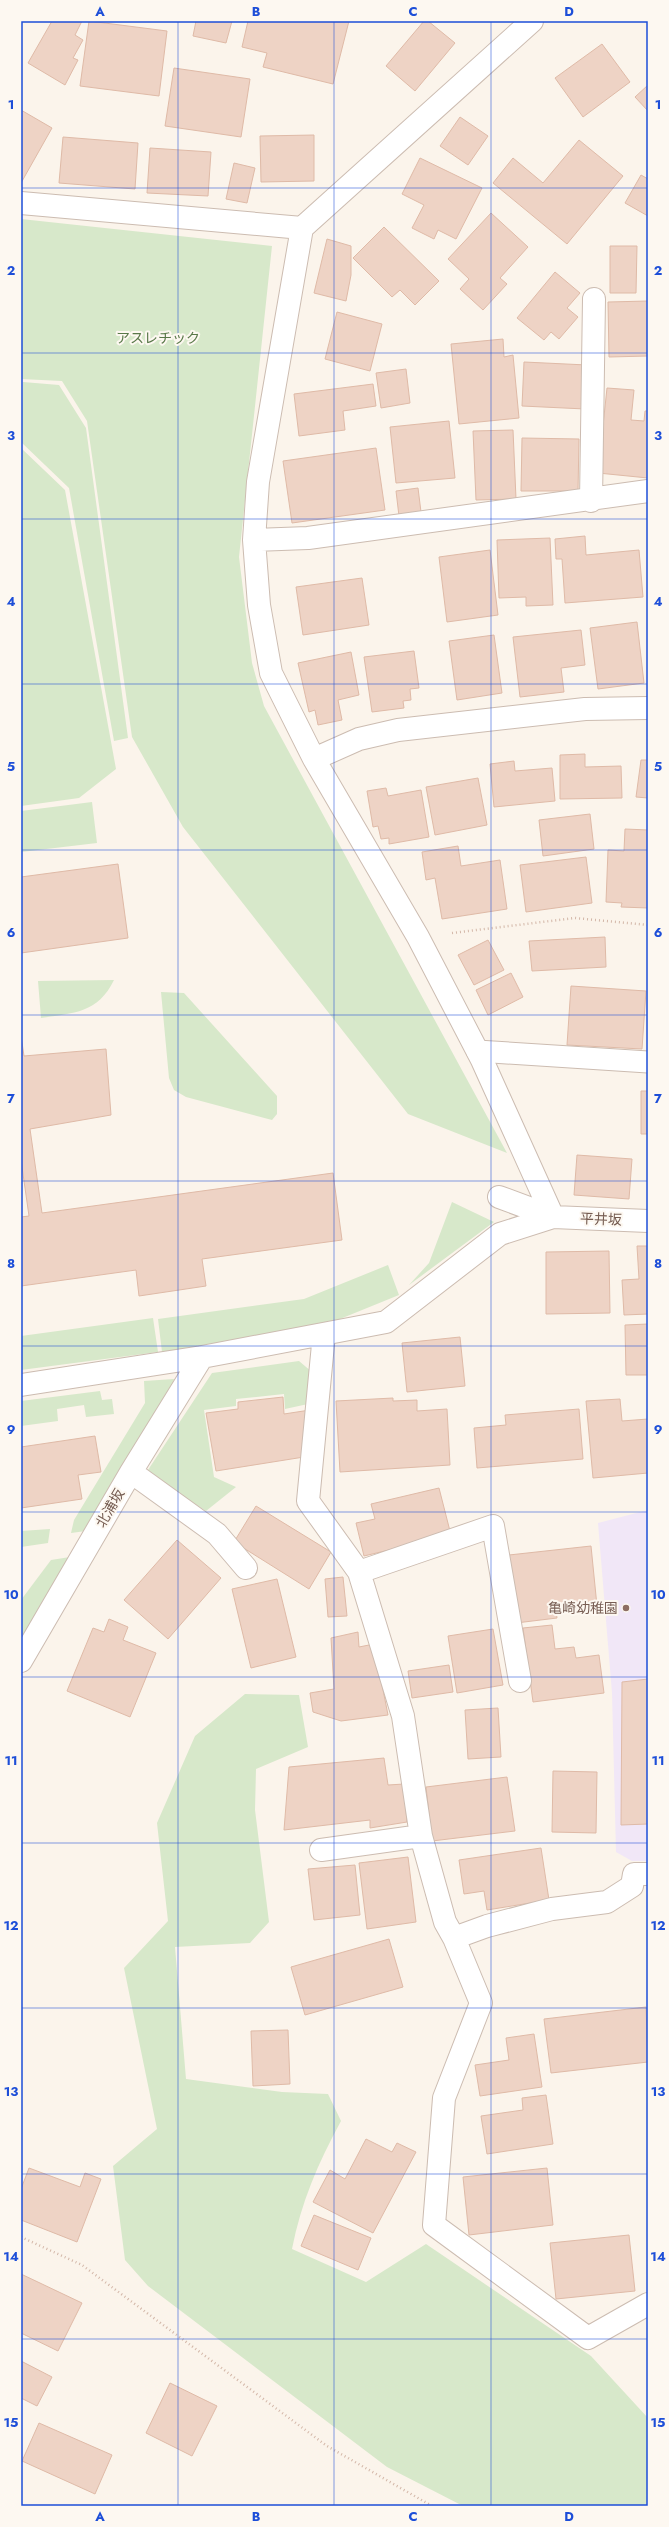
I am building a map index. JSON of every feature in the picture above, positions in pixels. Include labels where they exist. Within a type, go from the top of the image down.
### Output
[{"type":"street","points":[[532,21],[302,228],[258,482],[254,540],[259,605],[270,673],[314,759],[418,937],[477,1051],[553,1217]]},
{"type":"street","points":[[21,202],[302,228]]},
{"type":"street","points":[[591,501],[594,299]]},
{"type":"street","points":[[254,540],[308,538],[591,501],[648,492]]},
{"type":"street","points":[[314,759],[359,739],[398,730],[585,709],[648,708]]},
{"type":"street","points":[[499,1197],[553,1217]]},
{"type":"street","points":[[21,1385],[202,1357],[386,1322],[500,1234],[553,1217]]},
{"type":"street","name":"平井坂","points":[[553,1217],[648,1221]]},
{"type":"street","points":[[324,1334],[308,1501],[359,1572],[403,1716],[421,1836],[445,1922],[454,1938],[481,2003],[444,2098],[434,2226],[588,2338],[648,2304]]},
{"type":"street","name":"北浦坂","points":[[21,1661],[130,1472],[202,1357]]},
{"type":"street","points":[[130,1472],[217,1534],[246,1568]]},
{"type":"street","points":[[359,1572],[494,1526],[520,1681]]},
{"type":"street","points":[[321,1850],[421,1836]]},
{"type":"street","points":[[454,1938],[487,1926],[552,1909],[606,1902],[632,1886],[634,1874],[648,1874]]},
{"type":"lane","points":[[477,1051],[648,1062]]},
{"type":"path","points":[[418,937],[575,918],[648,925]]},
{"type":"path","points":[[21,2237],[82,2265],[327,2446],[432,2506]]},
{"type":"shaded area","name":"亀崎幼稚園","points":[[648,1510],[648,1861],[632,1861],[616,1852],[612,1693],[598,1523]]},
{"type":"green space","name":"アスレチック","points":[[21,219],[272,246],[239,557],[252,663],[264,706],[507,1153],[408,1114],[183,827],[132,737],[87,421],[62,381],[21,379]]},
{"type":"green space","points":[[23,382],[59,385],[86,428],[128,738],[114,741],[69,488],[21,442]]},
{"type":"green space","points":[[21,448],[65,490],[116,769],[79,798],[21,806]]},
{"type":"green space","points":[[92,802],[97,843],[21,852],[21,811]]},
{"type":"green space","points":[[114,980],[108,991],[100,999],[84,1010],[64,1015],[41,1018],[38,981]]},
{"type":"green space","points":[[161,992],[184,993],[277,1096],[277,1114],[272,1120],[186,1097],[174,1090],[169,1078]]},
{"type":"green space","points":[[452,1202],[494,1222],[409,1285],[429,1263]]},
{"type":"green space","points":[[388,1265],[399,1295],[308,1332],[162,1352],[158,1319],[304,1299]]},
{"type":"green space","points":[[153,1318],[158,1352],[21,1370],[21,1336]]},
{"type":"green space","points":[[299,1361],[312,1372],[308,1404],[285,1409],[284,1394],[236,1399],[236,1406],[204,1410],[214,1477],[236,1487],[206,1511],[146,1473],[212,1373]]},
{"type":"green space","points":[[174,1379],[170,1395],[86,1531],[71,1533],[74,1520],[145,1403],[144,1381]]},
{"type":"green space","points":[[100,1391],[102,1400],[112,1399],[114,1414],[86,1417],[84,1405],[57,1409],[58,1421],[21,1426],[21,1401]]},
{"type":"green space","points":[[50,1529],[48,1543],[21,1547],[21,1531]]},
{"type":"green space","points":[[70,1557],[21,1641],[21,1600],[51,1560]]},
{"type":"green space","points":[[245,1694],[299,1695],[308,1747],[256,1769],[255,1810],[269,1922],[250,1943],[175,1947],[186,2079],[282,2092],[328,2094],[341,2121],[325,2152],[305,2199],[292,2249],[366,2282],[426,2244],[591,2356],[648,2418],[648,2506],[463,2506],[387,2467],[148,2286],[125,2260],[113,2166],[157,2129],[124,1968],[168,1921],[157,1823],[195,1736]]},
{"type":"building","points":[[52,21],[82,21],[75,35],[83,40],[73,58],[78,60],[65,85],[28,63]]},
{"type":"building","points":[[89,21],[167,31],[159,96],[80,86]]},
{"type":"building","points":[[196,21],[232,21],[226,43],[193,36]]},
{"type":"building","points":[[248,21],[349,21],[333,84],[263,67],[267,53],[242,47]]},
{"type":"building","points":[[424,21],[428,21],[455,43],[415,91],[386,66]]},
{"type":"building","points":[[602,44],[630,82],[583,117],[555,78]]},
{"type":"building","points":[[174,68],[250,79],[241,137],[165,126]]},
{"type":"building","points":[[648,85],[648,111],[635,97]]},
{"type":"building","points":[[21,110],[52,128],[21,183]]},
{"type":"building","points":[[460,117],[488,136],[468,165],[440,146]]},
{"type":"building","points":[[314,135],[314,181],[261,182],[260,136]]},
{"type":"building","points":[[63,137],[138,143],[135,189],[59,183]]},
{"type":"building","points":[[579,140],[623,176],[567,244],[493,183],[513,158],[543,183]]},
{"type":"building","points":[[150,148],[211,152],[208,196],[147,193]]},
{"type":"building","points":[[420,158],[482,188],[456,239],[438,230],[434,239],[412,228],[424,205],[402,194]]},
{"type":"building","points":[[234,163],[255,168],[247,203],[226,199]]},
{"type":"building","points":[[641,175],[648,179],[648,216],[625,203]]},
{"type":"building","points":[[491,213],[528,247],[500,278],[507,284],[483,310],[460,289],[469,279],[448,259]]},
{"type":"building","points":[[384,227],[439,281],[415,305],[400,290],[392,297],[353,258]]},
{"type":"building","points":[[327,239],[351,246],[351,275],[346,301],[314,293]]},
{"type":"building","points":[[610,246],[637,246],[636,293],[610,293]]},
{"type":"building","points":[[555,272],[580,293],[567,308],[578,317],[559,339],[551,332],[544,340],[517,318]]},
{"type":"building","points":[[648,301],[648,356],[609,357],[608,302]]},
{"type":"building","points":[[337,312],[382,324],[370,371],[325,359]]},
{"type":"building","points":[[503,339],[504,357],[513,355],[519,418],[459,424],[451,344]]},
{"type":"building","points":[[524,362],[587,365],[585,409],[522,406]]},
{"type":"building","points":[[406,369],[410,403],[381,408],[376,373]]},
{"type":"building","points":[[373,384],[376,406],[343,411],[345,430],[299,436],[294,394]]},
{"type":"building","points":[[607,388],[634,390],[631,420],[644,421],[645,411],[648,411],[648,478],[598,473]]},
{"type":"building","points":[[449,421],[455,478],[396,483],[390,427]]},
{"type":"building","points":[[513,430],[516,499],[476,500],[473,431]]},
{"type":"building","points":[[522,438],[579,439],[578,491],[521,491]]},
{"type":"building","points":[[376,448],[385,510],[292,523],[283,461]]},
{"type":"building","points":[[418,488],[421,512],[399,516],[396,491]]},
{"type":"building","points":[[585,536],[586,555],[639,550],[643,597],[565,603],[562,559],[556,559],[555,539]]},
{"type":"building","points":[[550,538],[553,605],[526,606],[526,597],[499,598],[497,540]]},
{"type":"building","points":[[490,550],[498,615],[447,622],[439,557]]},
{"type":"building","points":[[362,578],[369,625],[303,635],[296,587]]},
{"type":"building","points":[[637,622],[644,683],[598,689],[590,628]]},
{"type":"building","points":[[581,630],[585,665],[561,668],[564,692],[520,697],[513,637]]},
{"type":"building","points":[[494,635],[502,693],[457,700],[449,641]]},
{"type":"building","points":[[414,651],[419,688],[410,689],[411,700],[403,701],[404,708],[372,712],[364,657]]},
{"type":"building","points":[[351,652],[359,695],[338,700],[342,720],[318,725],[315,710],[309,712],[298,663]]},
{"type":"building","points":[[585,754],[585,767],[621,766],[622,798],[560,799],[560,755]]},
{"type":"building","points":[[641,760],[648,760],[648,798],[636,797]]},
{"type":"building","points":[[514,761],[515,771],[552,768],[555,801],[494,807],[490,764]]},
{"type":"building","points":[[478,778],[487,825],[435,835],[426,787]]},
{"type":"building","points":[[386,788],[388,796],[421,790],[429,837],[389,844],[389,838],[381,839],[378,826],[373,827],[367,791]]},
{"type":"building","points":[[590,814],[594,849],[543,856],[539,820]]},
{"type":"building","points":[[625,829],[648,830],[648,908],[621,907],[622,903],[606,902],[608,850],[624,851]]},
{"type":"building","points":[[458,846],[461,866],[500,860],[507,909],[442,919],[435,878],[426,880],[422,852]]},
{"type":"building","points":[[586,857],[592,903],[526,912],[520,865]]},
{"type":"building","points":[[118,864],[128,938],[21,953],[21,877]]},
{"type":"building","points":[[605,937],[606,967],[532,971],[529,941]]},
{"type":"building","points":[[488,940],[504,970],[474,985],[458,955]]},
{"type":"building","points":[[511,973],[523,997],[488,1015],[476,990]]},
{"type":"building","points":[[571,986],[646,991],[642,1049],[567,1045]]},
{"type":"building","points":[[21,1036],[24,1056],[106,1049],[111,1115],[30,1129],[42,1213],[333,1173],[342,1240],[202,1259],[206,1286],[139,1296],[136,1270],[21,1286],[21,1217],[29,1216],[21,1160]]},
{"type":"building","points":[[641,1091],[648,1091],[648,1134],[641,1134]]},
{"type":"building","points":[[577,1155],[632,1159],[629,1199],[574,1195]]},
{"type":"building","points":[[637,1246],[648,1246],[648,1314],[624,1315],[622,1280],[639,1279]]},
{"type":"building","points":[[609,1251],[610,1313],[546,1314],[546,1252]]},
{"type":"building","points":[[648,1324],[648,1375],[626,1375],[625,1325]]},
{"type":"building","points":[[460,1337],[465,1386],[407,1392],[402,1343]]},
{"type":"building","points":[[283,1397],[284,1414],[310,1410],[304,1457],[216,1471],[206,1413],[238,1409],[238,1402]]},
{"type":"building","points":[[393,1398],[393,1401],[417,1400],[417,1411],[447,1409],[450,1465],[340,1472],[336,1401]]},
{"type":"building","points":[[620,1399],[622,1421],[648,1419],[648,1473],[593,1478],[586,1401]]},
{"type":"building","points":[[579,1409],[583,1459],[477,1468],[474,1428],[506,1425],[505,1415]]},
{"type":"building","points":[[95,1436],[101,1472],[78,1475],[82,1499],[21,1508],[21,1447]]},
{"type":"building","points":[[439,1488],[451,1535],[364,1556],[356,1523],[375,1519],[371,1504]]},
{"type":"building","points":[[256,1506],[331,1552],[309,1589],[234,1542]]},
{"type":"building","points":[[177,1540],[221,1578],[168,1639],[124,1600]]},
{"type":"building","points":[[591,1546],[597,1606],[572,1609],[571,1602],[555,1604],[557,1618],[516,1623],[509,1555]]},
{"type":"building","points":[[343,1577],[347,1616],[328,1617],[325,1579]]},
{"type":"building","points":[[277,1579],[296,1657],[251,1668],[232,1589]]},
{"type":"building","points":[[109,1619],[128,1627],[123,1640],[156,1653],[130,1717],[67,1691],[93,1628],[104,1632]]},
{"type":"building","points":[[552,1625],[555,1649],[574,1647],[576,1658],[599,1655],[604,1693],[533,1702],[523,1628]]},
{"type":"building","points":[[493,1629],[503,1685],[457,1693],[448,1636]]},
{"type":"building","points":[[358,1632],[359,1647],[374,1644],[388,1715],[341,1721],[313,1712],[310,1693],[334,1689],[331,1638]]},
{"type":"building","points":[[449,1665],[453,1692],[412,1698],[408,1671]]},
{"type":"building","points":[[648,1679],[648,1824],[621,1825],[622,1682]]},
{"type":"building","points":[[498,1708],[501,1757],[468,1759],[465,1710]]},
{"type":"building","points":[[384,1758],[388,1785],[404,1784],[407,1822],[370,1828],[370,1820],[284,1830],[289,1767]]},
{"type":"building","points":[[553,1771],[597,1772],[596,1833],[552,1832]]},
{"type":"building","points":[[507,1777],[515,1831],[432,1841],[426,1787]]},
{"type":"building","points":[[541,1848],[549,1900],[487,1910],[484,1891],[464,1894],[459,1860]]},
{"type":"building","points":[[408,1857],[416,1922],[367,1929],[359,1863]]},
{"type":"building","points":[[355,1865],[360,1915],[314,1920],[308,1869]]},
{"type":"building","points":[[389,1939],[403,1987],[305,2015],[291,1967]]},
{"type":"building","points":[[646,2007],[648,2062],[551,2073],[544,2019]]},
{"type":"building","points":[[288,2030],[290,2084],[253,2086],[251,2031]]},
{"type":"building","points":[[534,2034],[542,2087],[480,2096],[475,2065],[509,2060],[506,2038]]},
{"type":"building","points":[[546,2095],[553,2144],[487,2154],[481,2116],[523,2110],[522,2098]]},
{"type":"building","points":[[366,2139],[392,2152],[397,2143],[416,2152],[373,2233],[313,2202],[330,2170],[345,2179]]},
{"type":"building","points":[[29,2168],[80,2187],[85,2173],[101,2179],[77,2242],[21,2220],[21,2189]]},
{"type":"building","points":[[547,2168],[553,2225],[469,2235],[463,2177]]},
{"type":"building","points":[[314,2215],[371,2238],[358,2270],[301,2246]]},
{"type":"building","points":[[629,2235],[635,2291],[556,2299],[550,2243]]},
{"type":"building","points":[[21,2274],[82,2303],[58,2351],[21,2333]]},
{"type":"building","points":[[21,2361],[52,2377],[37,2406],[21,2398]]},
{"type":"building","points":[[170,2383],[217,2406],[192,2456],[146,2433]]},
{"type":"building","points":[[39,2423],[112,2455],[95,2494],[22,2461]]},
{"type":"place","name":"亀崎幼稚園","points":[[626,1608]]}]
